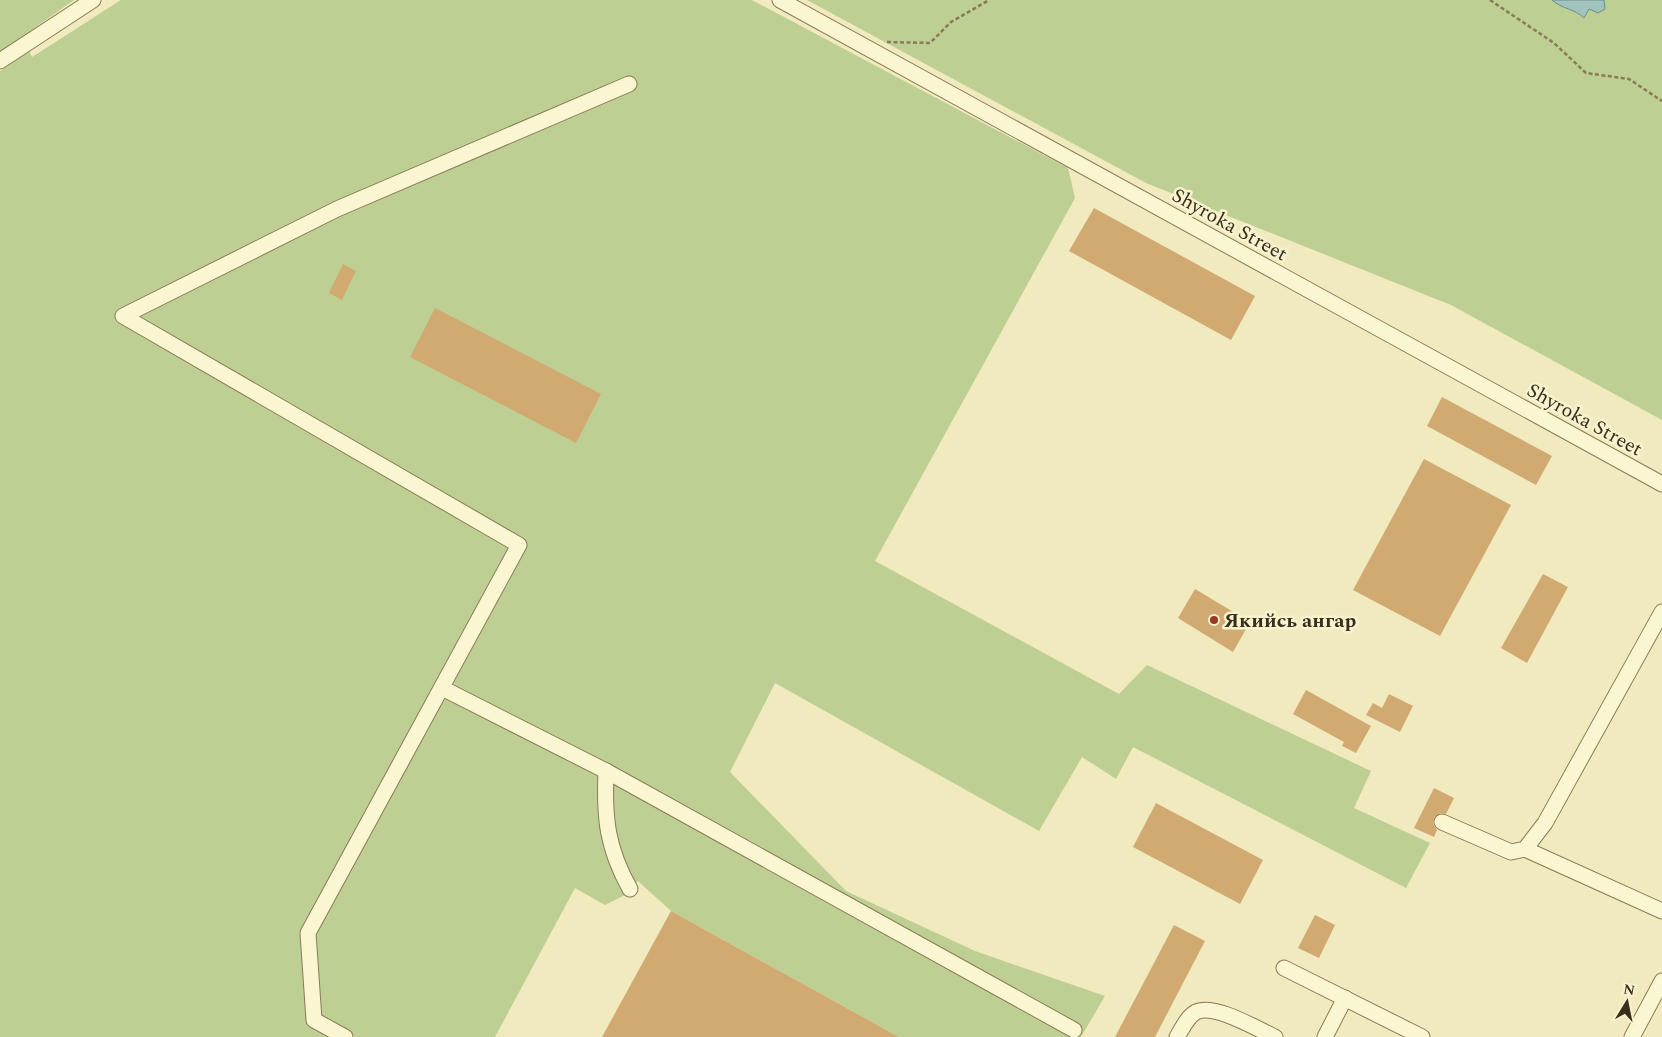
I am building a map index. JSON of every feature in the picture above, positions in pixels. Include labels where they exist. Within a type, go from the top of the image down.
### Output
[{"type":"street","points":[[0,61],[93,0]]},
{"type":"street","name":"Shyroka Street","points":[[780,0],[1662,484]]},
{"type":"street","points":[[345,1037],[314,1020],[308,933],[519,545],[123,316],[337,209],[629,84]]},
{"type":"street","points":[[1525,849],[1545,824],[1662,612]]},
{"type":"street","points":[[442,688],[606,771],[1074,1030]]},
{"type":"street","points":[[606,771],[607,831],[616,863],[630,889]]},
{"type":"street","points":[[1442,822],[1511,852],[1525,849],[1662,911]]},
{"type":"street","points":[[1284,968],[1422,1037]]},
{"type":"street","points":[[1632,1037],[1662,981]]},
{"type":"street","points":[[1325,1037],[1345,998]]},
{"type":"street","points":[[1178,1037],[1192,1015],[1203,1010],[1214,1010],[1275,1037]]},
{"type":"path","points":[[882,42],[930,43],[951,22],[989,0]]},
{"type":"path","points":[[1490,0],[1554,44],[1586,73],[1630,79],[1662,101]]},
{"type":"green space","points":[[0,0],[74,0],[0,52]]},
{"type":"green space","points":[[121,0],[752,0],[1068,168],[1075,198],[875,561],[1119,694],[1147,665],[1371,771],[1354,808],[1430,843],[1406,888],[1133,747],[1116,779],[1082,757],[1039,831],[775,683],[730,772],[846,891],[975,951],[1105,996],[1081,1037],[899,1037],[671,911],[638,881],[627,894],[605,905],[575,888],[495,1037],[0,1037],[0,71],[29,51],[32,57]]},
{"type":"green space","points":[[807,0],[1662,0],[1662,420],[1451,305],[1146,183]]},
{"type":"water","points":[[1552,0],[1604,0],[1605,9],[1598,13],[1589,9],[1584,18]]},
{"type":"building","points":[[1094,208],[1255,296],[1231,340],[1069,251]]},
{"type":"building","points":[[343,264],[356,271],[342,300],[329,293]]},
{"type":"building","points":[[435,308],[601,394],[576,443],[410,357]]},
{"type":"building","points":[[1442,397],[1552,456],[1536,485],[1427,426]]},
{"type":"building","points":[[1424,459],[1511,505],[1440,636],[1353,590]]},
{"type":"building","points":[[1543,574],[1568,587],[1527,663],[1501,648]]},
{"type":"building","name":"Якийсь ангар","points":[[1195,589],[1250,622],[1233,652],[1178,618]]},
{"type":"building","points":[[1306,690],[1371,726],[1356,753],[1342,746],[1344,742],[1293,714]]},
{"type":"building","points":[[1389,694],[1413,706],[1400,732],[1366,715],[1373,703],[1382,708]]},
{"type":"building","points":[[1434,788],[1454,798],[1446,814],[1440,813],[1434,818],[1433,824],[1437,830],[1434,837],[1414,828]]},
{"type":"building","points":[[1156,803],[1263,860],[1240,904],[1133,847]]},
{"type":"building","points":[[671,911],[899,1037],[602,1037]]},
{"type":"building","points":[[1315,915],[1335,925],[1319,958],[1298,948]]},
{"type":"building","points":[[1174,925],[1205,941],[1155,1037],[1115,1037]]},
{"type":"place","name":"Якийсь ангар","points":[[1214,620]]}]
